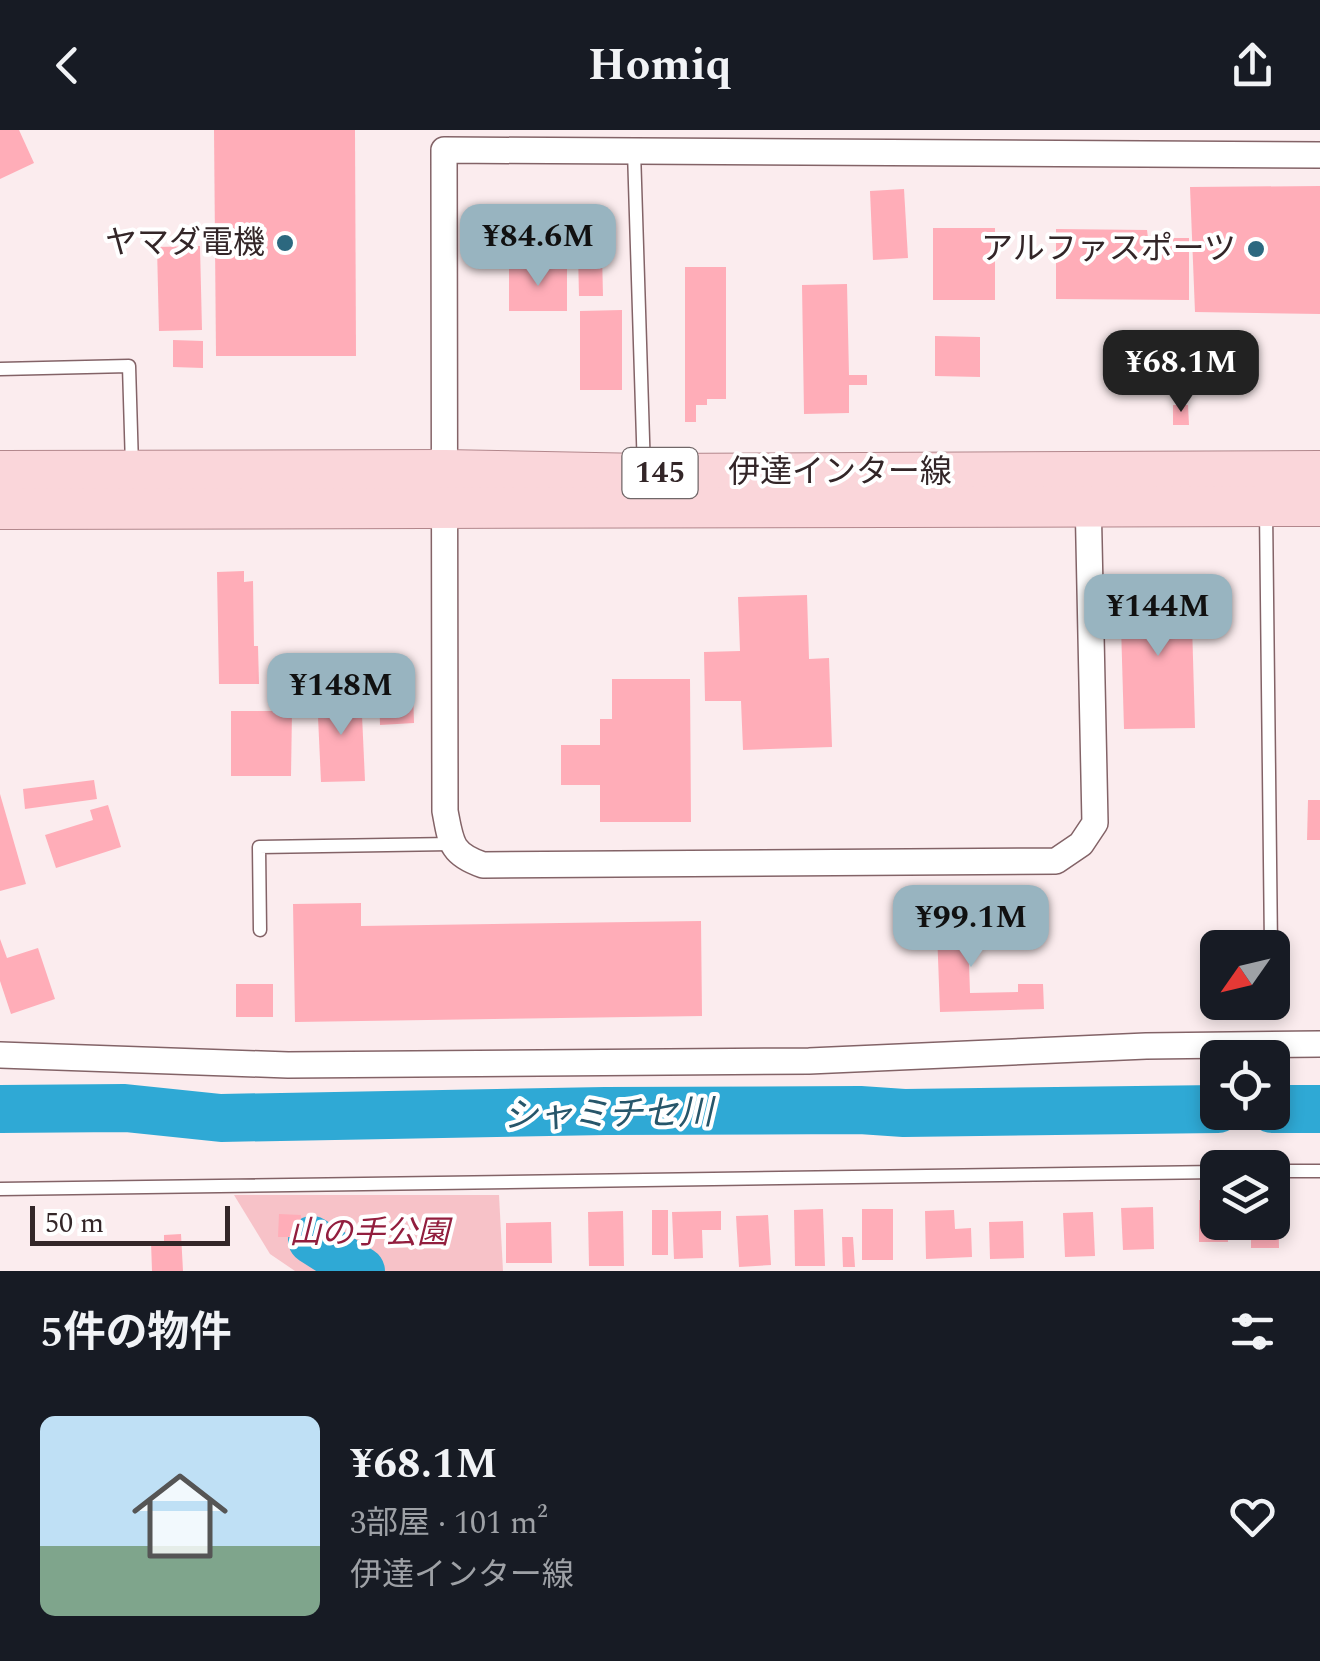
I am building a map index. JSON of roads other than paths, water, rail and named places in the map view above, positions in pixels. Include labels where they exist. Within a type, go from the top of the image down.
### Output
[{"type":"main road","name":"伊達インター線","points":[[0,471],[132,489],[1088,489],[1320,471]]},
{"type":"main road","name":"伊達インター線","points":[[446,489],[644,474],[1088,489],[1266,506],[1320,506]]},
{"type":"main road","name":"伊達インター線","points":[[0,508],[132,489]]},
{"type":"street","points":[[1088,489],[1095,823],[1081,844],[1056,861],[484,866],[464,858],[451,844],[445,811],[444,150],[1320,155]]},
{"type":"street","points":[[0,1055],[288,1065],[771,1062],[1146,1046],[1320,1044]]},
{"type":"lane","points":[[634,151],[644,474]]},
{"type":"lane","points":[[0,369],[129,366],[132,489]]},
{"type":"lane","points":[[1266,506],[1271,930]]},
{"type":"lane","points":[[260,930],[259,846],[451,844]]},
{"type":"lane","points":[[1290,1172],[1320,1171]]},
{"type":"lane","points":[[0,1189],[1200,1172]]},
{"type":"waterway","name":"シャミチセ川","points":[[0,1109],[125,1108],[221,1118],[605,1111],[1200,1109]]},
{"type":"waterway","name":"シャミチセ川","points":[[1290,1109],[1320,1109]]},
{"type":"waterway","points":[[312,1240],[361,1271]]},
{"type":"place","name":"ヤマダ電機","points":[[285,243]]},
{"type":"place","name":"アルファスポーツ","points":[[1256,249]]},
{"type":"park label","name":"山の手公園","points":[[369,1233]]}]
